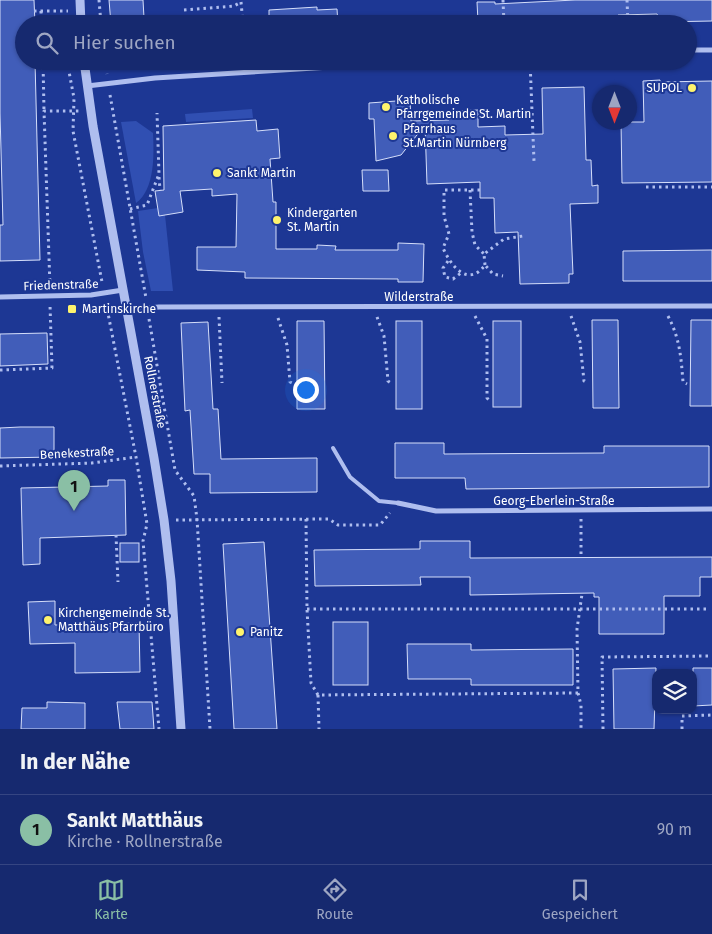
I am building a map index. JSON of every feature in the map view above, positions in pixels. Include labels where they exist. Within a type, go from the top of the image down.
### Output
[{"type":"street","points":[[80,0],[81,15]]},
{"type":"street","points":[[697,50],[712,50]]},
{"type":"street","name":"Rollnerstraße","points":[[85,70],[90,110],[164,520],[171,581],[181,729]]},
{"type":"street","points":[[87,86],[296,70]]},
{"type":"street","name":"Friedenstraße","points":[[0,297],[104,294],[123,290]]},
{"type":"street","name":"Wilderstraße","points":[[127,310],[148,308],[275,307],[712,306]]},
{"type":"street","name":"Georg-Eberlein-Straße","points":[[398,502],[436,511],[712,509]]},
{"type":"lane","points":[[332,448],[350,477],[379,501],[398,502]]},
{"type":"path","points":[[99,0],[100,15]]},
{"type":"path","points":[[503,0],[504,15]]},
{"type":"path","points":[[627,0],[628,15]]},
{"type":"path","points":[[184,10],[234,6],[241,1]]},
{"type":"path","points":[[241,1],[242,15]]},
{"type":"path","points":[[34,11],[68,11]]},
{"type":"path","points":[[41,11],[41,15]]},
{"type":"path","points":[[43,70],[50,296]]},
{"type":"path","points":[[69,70],[74,98],[72,131],[136,457],[147,524],[143,541],[159,729]]},
{"type":"path","points":[[106,70],[175,470],[194,496],[210,729]]},
{"type":"path","points":[[530,70],[534,161]]},
{"type":"path","points":[[44,111],[72,112],[90,110]]},
{"type":"path","points":[[157,113],[160,190]]},
{"type":"path","points":[[130,209],[147,205],[159,174]]},
{"type":"path","points":[[646,187],[712,187]]},
{"type":"path","points":[[480,190],[444,190],[444,216],[449,234],[443,248],[448,261],[461,273],[469,275],[480,271],[485,265]]},
{"type":"path","points":[[470,190],[472,232],[475,245],[484,254],[485,265],[493,274],[503,276]]},
{"type":"path","points":[[484,254],[504,239],[524,236]]},
{"type":"path","points":[[448,261],[443,268],[445,277],[453,279],[461,273]]},
{"type":"path","points":[[566,306],[580,342],[584,381],[588,383]]},
{"type":"path","points":[[664,306],[676,331],[680,345],[682,382],[687,384]]},
{"type":"path","points":[[275,307],[287,345],[290,382],[294,384]]},
{"type":"path","points":[[373,307],[384,336],[388,381],[391,384]]},
{"type":"path","points":[[470,307],[487,339],[487,398],[491,402]]},
{"type":"path","points":[[218,308],[222,384]]},
{"type":"path","points":[[0,370],[52,368],[51,321]]},
{"type":"path","name":"Benekestraße","points":[[0,466],[92,464],[136,457],[154,458]]},
{"type":"path","points":[[164,520],[306,519],[329,520],[338,525],[380,525],[398,502]]},
{"type":"path","points":[[581,511],[581,558]]},
{"type":"path","points":[[306,519],[307,609],[311,683],[318,695],[319,729]]},
{"type":"path","points":[[116,535],[118,582]]},
{"type":"path","points":[[581,729],[581,705],[578,693],[577,629],[582,594]]},
{"type":"path","points":[[307,609],[708,609]]},
{"type":"path","points":[[603,729],[602,657],[712,656]]},
{"type":"path","points":[[318,695],[578,693]]},
{"type":"path","points":[[682,729],[682,716],[712,715]]},
{"type":"shaded area","points":[[252,109],[253,118],[186,122],[185,114]]},
{"type":"shaded area","points":[[136,121],[153,133],[153,151],[150,180],[147,189],[136,203],[121,122]]},
{"type":"shaded area","points":[[158,208],[159,216],[165,215],[173,291],[151,291],[143,252],[138,211]]},
{"type":"building","points":[[0,0],[34,0],[35,15],[15,15],[15,70],[35,70],[40,260],[0,261],[0,225],[3,225],[0,113]]},
{"type":"building","points":[[109,0],[143,0],[144,15],[110,15]]},
{"type":"building","points":[[575,0],[712,0],[712,21],[697,21],[697,15],[478,15],[477,2],[495,2],[495,4]]},
{"type":"building","points":[[317,7],[317,10],[337,9],[337,15],[269,15],[269,10]]},
{"type":"building","points":[[643,81],[712,81],[712,182],[622,183],[621,130],[637,130],[637,122],[644,122]]},
{"type":"building","points":[[584,87],[586,160],[591,160],[592,186],[598,185],[598,203],[570,204],[573,274],[569,274],[569,283],[520,284],[518,232],[495,233],[494,198],[480,198],[480,182],[427,184],[425,125],[401,155],[376,161],[374,119],[369,119],[369,103],[410,100],[411,121],[449,120],[449,111],[478,110],[478,127],[505,126],[505,135],[543,134],[542,88]]},
{"type":"building","points":[[256,120],[257,131],[278,129],[280,158],[270,159],[273,202],[276,202],[276,249],[317,249],[317,245],[336,246],[335,250],[398,250],[398,243],[424,244],[423,282],[398,282],[398,279],[245,278],[245,272],[197,270],[197,247],[236,247],[237,194],[212,196],[212,189],[180,191],[183,212],[159,216],[155,191],[164,190],[163,126]]},
{"type":"building","points":[[362,170],[388,170],[389,191],[363,191]]},
{"type":"building","points":[[712,250],[712,281],[623,281],[623,251]]},
{"type":"building","points":[[592,320],[618,320],[619,408],[593,408]]},
{"type":"building","points":[[691,320],[712,320],[712,406],[690,406]]},
{"type":"building","points":[[297,321],[324,321],[325,409],[297,409]]},
{"type":"building","points":[[396,321],[422,321],[422,409],[396,409]]},
{"type":"building","points":[[493,321],[521,321],[521,407],[493,407]]},
{"type":"building","points":[[208,322],[213,409],[218,409],[221,459],[317,458],[317,492],[210,493],[210,474],[194,474],[190,410],[185,411],[181,323]]},
{"type":"building","points":[[47,333],[48,364],[0,366],[0,334]]},
{"type":"building","points":[[54,427],[54,457],[0,458],[0,428]]},
{"type":"building","points":[[395,443],[444,443],[444,454],[604,453],[604,446],[709,446],[709,487],[466,489],[465,478],[395,478]]},
{"type":"building","points":[[108,480],[125,480],[126,535],[40,538],[40,564],[23,565],[21,488],[108,486]]},
{"type":"building","points":[[420,541],[470,541],[470,558],[712,557],[712,577],[700,577],[700,596],[664,596],[664,634],[599,634],[599,597],[594,597],[594,593],[470,595],[470,577],[420,577],[421,585],[315,586],[314,550],[420,549]]},
{"type":"building","points":[[264,542],[277,729],[234,729],[223,544]]},
{"type":"building","points":[[120,543],[139,543],[139,562],[120,562]]},
{"type":"building","points":[[55,601],[55,625],[139,623],[140,672],[75,673],[75,643],[30,644],[28,602]]},
{"type":"building","points":[[333,622],[368,622],[368,685],[333,685]]},
{"type":"building","points":[[407,644],[471,644],[471,650],[573,649],[573,685],[471,685],[471,679],[408,679]]},
{"type":"building","points":[[656,668],[652,669],[654,729],[614,729],[613,669]]},
{"type":"building","points":[[712,668],[712,705],[697,706],[697,669],[693,669]]},
{"type":"building","points":[[47,702],[85,703],[85,729],[21,729],[22,708],[47,708]]},
{"type":"building","points":[[117,702],[152,702],[154,729],[120,729]]},
{"type":"place","name":"SUPOL","points":[[692,88]]},
{"type":"place","name":"Katholische Pfarrgemeinde St. Martin","points":[[386,107]]},
{"type":"place","name":"Pfarrhaus St.Martin Nürnberg","points":[[393,136]]},
{"type":"place","name":"Sankt Martin","points":[[217,173]]},
{"type":"place","name":"Kindergarten St. Martin","points":[[277,220]]},
{"type":"place","name":"Martinskirche","points":[[72,309]]},
{"type":"place","name":"Sankt Matthäus","points":[[74,511]]},
{"type":"place","name":"Kirchengemeinde St. Matthäus Pfarrbüro","points":[[48,620]]},
{"type":"place","name":"Panitz","points":[[240,632]]}]
